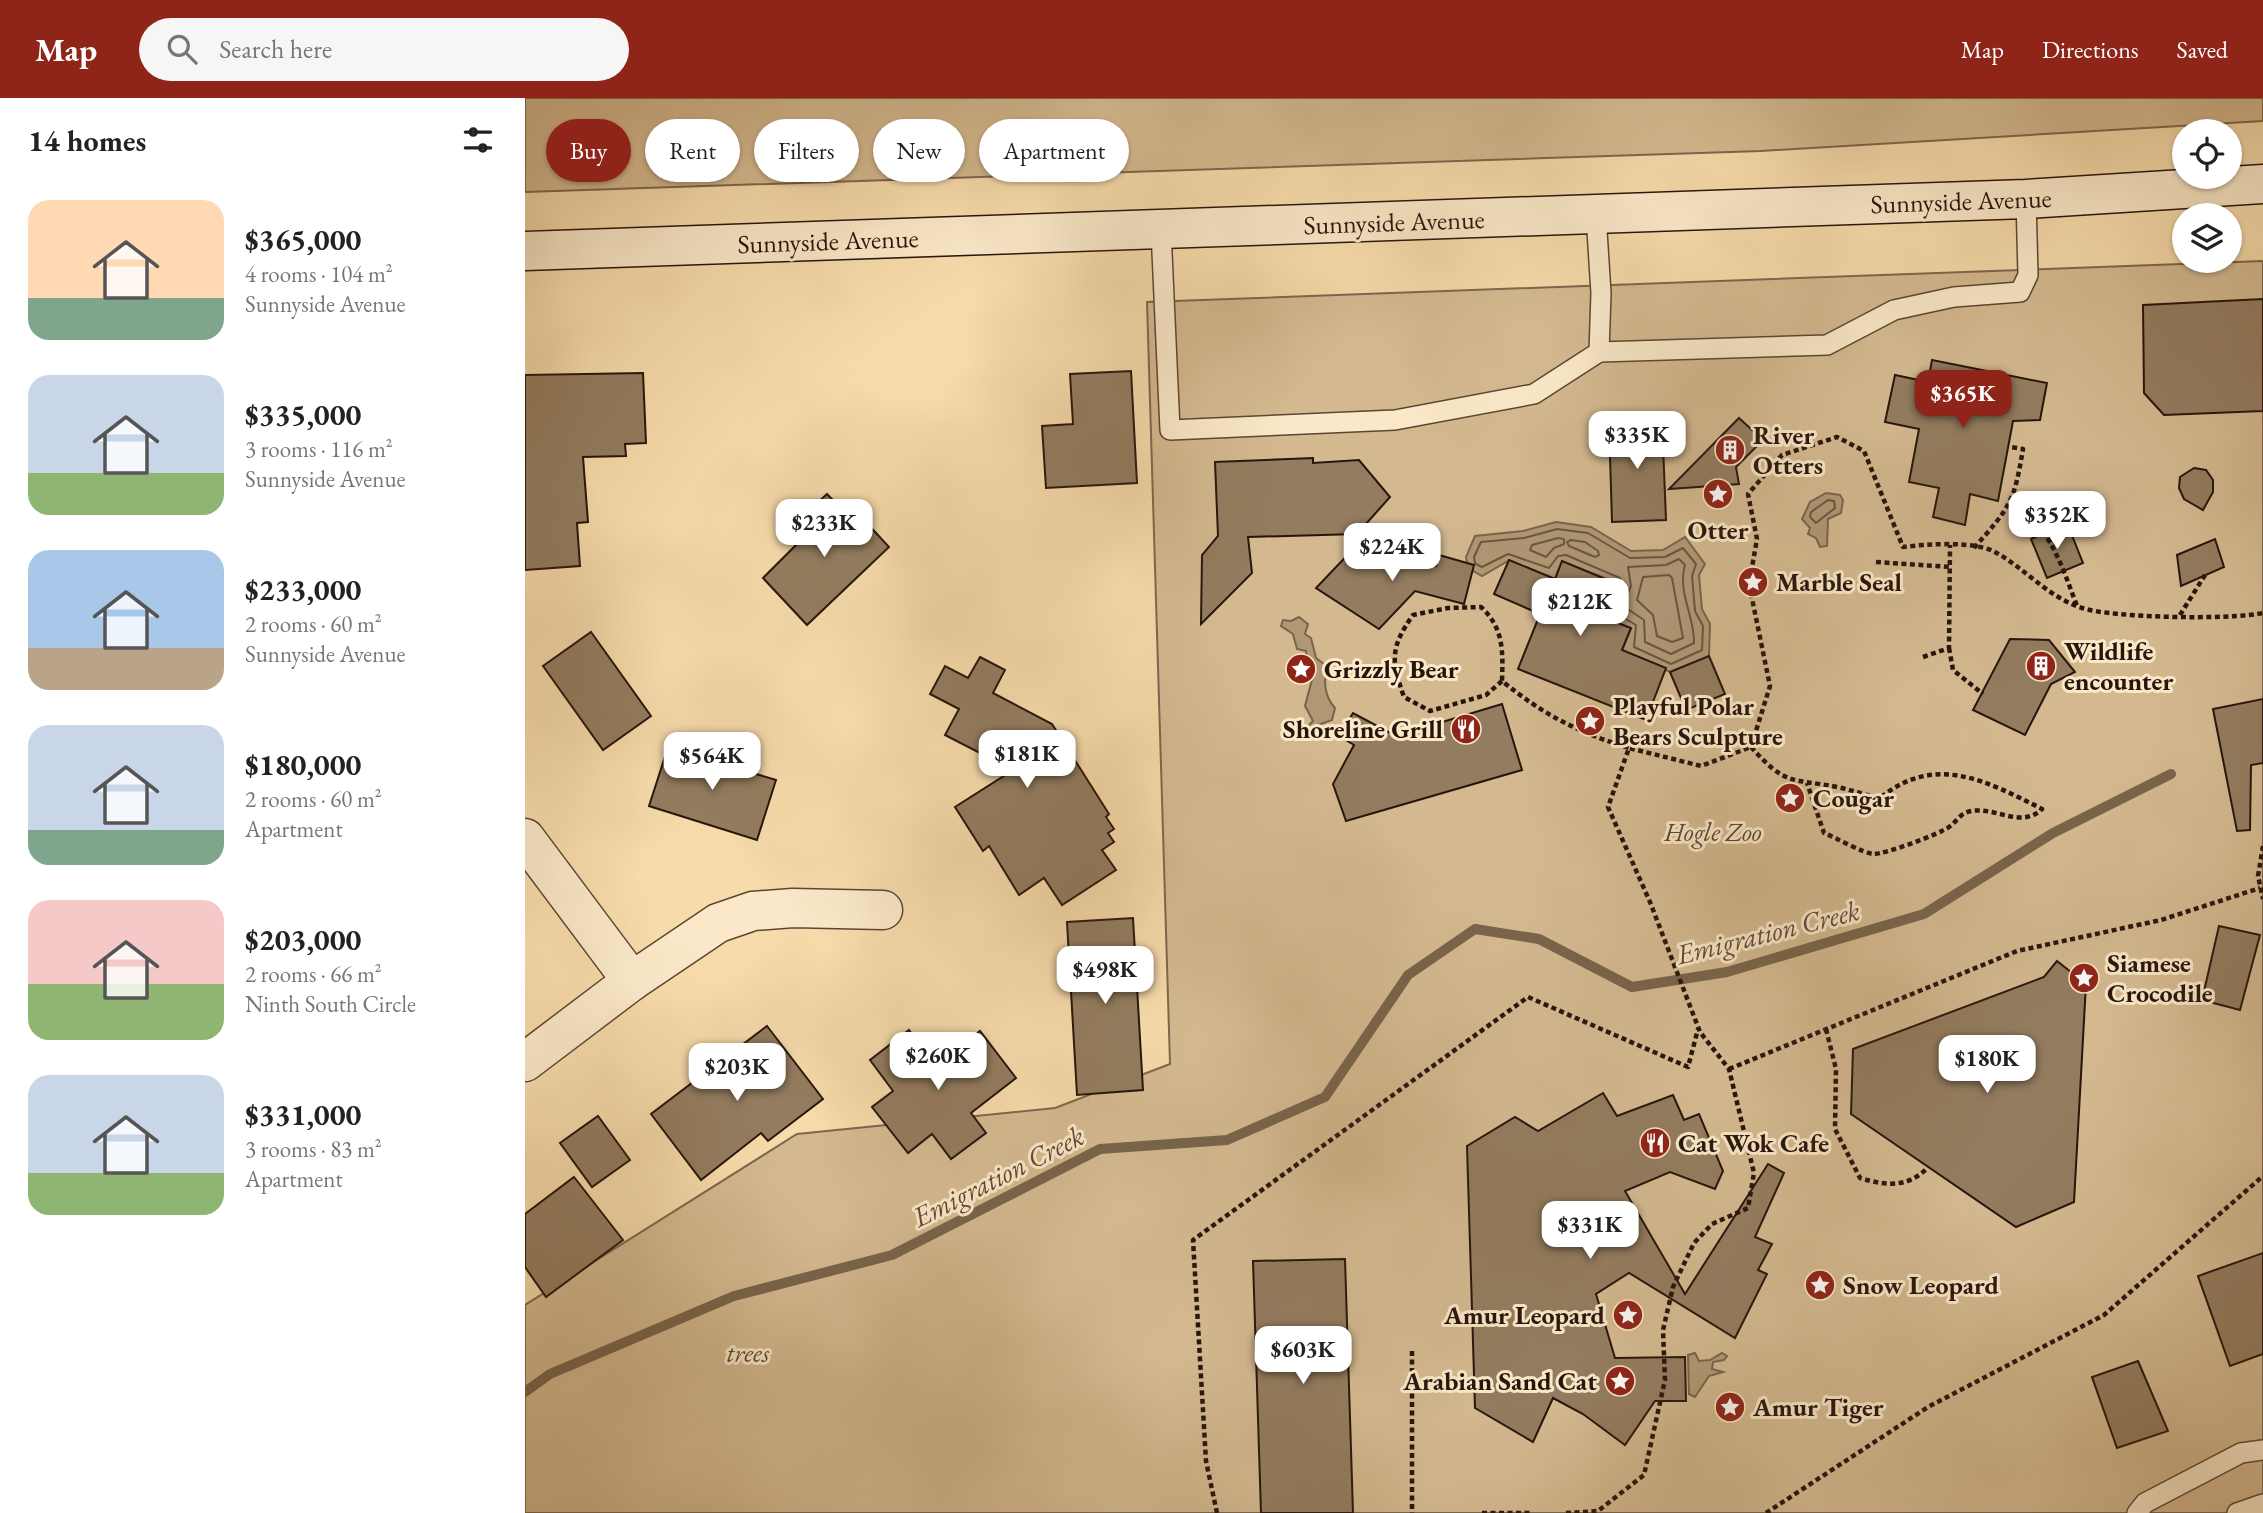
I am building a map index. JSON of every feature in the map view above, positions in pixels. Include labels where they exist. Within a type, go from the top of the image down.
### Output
[{"type":"main road","name":"Sunnyside Avenue","points":[[525,251],[2026,199],[2263,184]]},
{"type":"main road","points":[[525,838],[632,981]]},
{"type":"main road","points":[[525,1062],[632,981],[718,923],[753,911],[793,908],[883,910]]},
{"type":"lane","points":[[1161,230],[1170,430],[1395,420],[1534,394],[1599,352],[1827,345],[1894,310],[1954,297],[2020,292],[2028,275],[2026,199]]},
{"type":"lane","points":[[1596,215],[1601,293],[1599,352]]},
{"type":"lane","points":[[2137,1513],[2145,1503],[2241,1452],[2263,1450]]},
{"type":"lane","points":[[2237,1513],[2263,1504]]},
{"type":"path","points":[[1751,747],[1770,686],[1749,584],[1757,538],[1748,494],[1781,455],[1837,438],[1864,451],[1903,547],[1938,543],[1991,551],[2035,583],[2077,606],[2140,614],[2245,617],[2263,613]]},
{"type":"path","points":[[1974,548],[2010,505],[2017,489],[2023,449],[2010,447]]},
{"type":"path","points":[[2010,505],[2024,510],[2049,541],[2077,606]]},
{"type":"path","points":[[1950,545],[1948,648],[1952,670],[1983,694]]},
{"type":"path","points":[[1876,562],[1950,567]]},
{"type":"path","points":[[2180,615],[2205,575]]},
{"type":"path","points":[[1481,607],[1495,620],[1503,646],[1502,681],[1486,695],[1430,710],[1404,697],[1394,670],[1396,640],[1413,615],[1448,608],[1481,607]]},
{"type":"path","points":[[1923,657],[1948,648]]},
{"type":"path","points":[[1502,681],[1550,716],[1583,734],[1629,748],[1700,766],[1751,747]]},
{"type":"path","points":[[1751,747],[1771,769],[1797,783],[1807,783],[1839,787],[1880,798],[1896,785],[1927,774],[1959,774],[2042,809],[2035,816],[2013,818],[1983,810],[1964,813],[1950,827],[1930,838],[1873,854],[1825,833],[1807,783]]},
{"type":"path","points":[[1566,1513],[1598,1511],[1644,1475],[1665,1380],[1663,1331],[1673,1287],[1695,1243],[1712,1224],[1748,1209],[1754,1174],[1729,1069],[1699,1028],[1608,807],[1629,748]]},
{"type":"path","points":[[2263,846],[2258,876],[2263,899]]},
{"type":"path","points":[[1729,1069],[2017,951],[2161,920],[2260,888]]},
{"type":"path","points":[[1217,1513],[1206,1461],[1192,1240],[1528,997],[1688,1066],[1699,1028]]},
{"type":"path","points":[[1826,1029],[1836,1069],[1835,1129],[1860,1178],[1885,1186],[1917,1179],[1928,1167]]},
{"type":"path","points":[[1766,1513],[1928,1407],[2104,1315],[2263,1176]]},
{"type":"path","points":[[1412,1352],[1412,1513]]},
{"type":"path","points":[[1482,1513],[1533,1513]]},
{"type":"green space","points":[[525,98],[2263,98],[2263,121],[2172,119],[2172,126],[1761,151],[1129,172],[1129,119],[979,119],[979,177],[965,177],[965,119],[873,119],[873,180],[859,181],[859,119],[754,119],[754,182],[826,182],[525,192]]},
{"type":"green space","name":"Hogle Zoo","points":[[2263,261],[2263,1513],[525,1513],[525,1305],[797,1134],[1055,1108],[1170,1064],[1147,302],[2172,264],[2172,273],[2242,273],[2242,262]]},
{"type":"water","points":[[1826,493],[1840,495],[1843,500],[1841,513],[1828,519],[1827,546],[1820,547],[1816,538],[1808,534],[1810,528],[1802,519],[1810,502]]},
{"type":"water","points":[[1556,522],[1591,527],[1631,551],[1663,550],[1685,537],[1705,564],[1699,575],[1702,609],[1710,624],[1709,656],[1670,672],[1622,650],[1631,628],[1602,617],[1615,582],[1562,561],[1555,579],[1508,561],[1482,576],[1468,568],[1466,557],[1475,536],[1523,531]]},
{"type":"water","points":[[1299,617],[1308,624],[1305,634],[1311,638],[1316,658],[1328,667],[1325,688],[1335,708],[1332,720],[1312,727],[1308,734],[1304,730],[1313,721],[1305,706],[1314,672],[1307,664],[1306,651],[1297,649],[1293,634],[1281,626],[1283,620],[1291,621]]},
{"type":"water","points":[[1695,1353],[1699,1361],[1710,1360],[1722,1353],[1727,1356],[1724,1360],[1713,1362],[1712,1369],[1723,1372],[1709,1376],[1695,1397],[1689,1394],[1688,1355]]},
{"type":"building","points":[[2263,299],[2263,411],[2164,415],[2144,393],[2143,305]]},
{"type":"building","points":[[1932,360],[2047,383],[2040,420],[2013,421],[1998,501],[1970,494],[1965,525],[1933,517],[1939,488],[1909,482],[1919,429],[1885,422],[1895,375],[1928,382]]},
{"type":"building","points":[[1131,371],[1137,483],[1046,488],[1042,426],[1073,424],[1070,374]]},
{"type":"building","points":[[643,373],[646,443],[625,444],[626,456],[583,457],[588,522],[577,523],[580,566],[525,570],[525,375]]},
{"type":"building","name":"River Otters","points":[[1739,418],[1763,440],[1736,467],[1739,484],[1669,489]]},
{"type":"building","points":[[1662,420],[1666,520],[1612,522],[1609,422]]},
{"type":"building","points":[[1313,458],[1313,463],[1359,460],[1390,497],[1357,534],[1248,537],[1252,573],[1201,624],[1202,555],[1218,536],[1215,462]]},
{"type":"building","points":[[2194,468],[2206,470],[2213,480],[2213,492],[2203,510],[2184,499],[2179,488],[2180,477]]},
{"type":"building","points":[[827,494],[857,525],[863,519],[889,547],[807,625],[763,578],[807,534],[796,523]]},
{"type":"building","points":[[2067,523],[2083,563],[2047,578],[2031,539]]},
{"type":"building","points":[[2215,539],[2224,567],[2181,586],[2177,555]]},
{"type":"building","points":[[1356,546],[1436,566],[1439,555],[1474,565],[1464,604],[1415,591],[1379,629],[1316,588]]},
{"type":"building","points":[[1509,560],[1555,579],[1562,561],[1615,583],[1602,617],[1631,628],[1622,650],[1666,668],[1646,720],[1518,669],[1540,614],[1494,594]]},
{"type":"building","points":[[591,632],[651,716],[603,750],[543,666]]},
{"type":"building","points":[[2010,639],[2049,640],[2075,672],[2051,684],[2025,735],[1973,710]]},
{"type":"building","points":[[1709,656],[1725,694],[1686,710],[1670,672]]},
{"type":"building","points":[[980,657],[1005,670],[993,693],[1052,724],[1109,814],[1106,817],[1114,829],[1108,833],[1114,842],[1102,850],[1116,870],[1062,905],[1044,878],[1019,895],[989,846],[983,851],[955,807],[1013,770],[945,735],[959,709],[930,694],[945,666],[968,678]]},
{"type":"building","points":[[2263,699],[2263,763],[2251,765],[2250,830],[2237,831],[2213,709]]},
{"type":"building","points":[[1502,704],[1522,770],[1346,821],[1333,784],[1354,745],[1339,736],[1353,713],[1396,736]]},
{"type":"building","points":[[670,741],[715,756],[713,761],[776,780],[757,840],[649,806]]},
{"type":"building","points":[[1133,918],[1143,1090],[1077,1095],[1067,922]]},
{"type":"building","points":[[2219,926],[2260,935],[2240,1010],[2202,1000]]},
{"type":"building","points":[[2057,961],[2086,984],[2074,1202],[2016,1227],[1851,1114],[1853,1049],[2044,977]]},
{"type":"building","points":[[767,1026],[823,1099],[768,1141],[761,1133],[701,1180],[651,1114]]},
{"type":"building","points":[[909,1030],[936,1065],[980,1031],[1016,1078],[971,1113],[986,1133],[951,1159],[932,1134],[908,1153],[872,1107],[893,1091],[870,1060]]},
{"type":"building","points":[[1603,1093],[1617,1116],[1673,1095],[1684,1120],[1699,1114],[1723,1171],[1715,1189],[1670,1172],[1625,1191],[1685,1294],[1768,1164],[1784,1173],[1755,1237],[1772,1244],[1758,1270],[1767,1274],[1735,1338],[1629,1273],[1596,1294],[1615,1358],[1685,1357],[1686,1401],[1655,1401],[1625,1445],[1583,1414],[1553,1398],[1533,1442],[1475,1408],[1467,1146],[1515,1117],[1538,1131]]},
{"type":"building","points":[[598,1116],[630,1160],[592,1187],[560,1143]]},
{"type":"building","points":[[574,1177],[623,1240],[546,1297],[525,1267],[525,1214]]},
{"type":"building","points":[[2263,1253],[2263,1354],[2230,1366],[2198,1276]]},
{"type":"building","points":[[1345,1259],[1353,1513],[1261,1513],[1253,1261]]},
{"type":"building","points":[[2138,1361],[2168,1431],[2117,1448],[2092,1377]]},
{"type":"waterway","name":"Emigration Creek","points":[[525,1392],[550,1374],[734,1296],[892,1255],[1100,1149],[1227,1140],[1325,1097],[1408,975],[1475,929],[1539,939],[1632,987],[1727,972],[1924,914],[2053,833],[2171,774]]},
{"type":"place","name":"River Otters","points":[[1730,450]]},
{"type":"place","name":"Otter","points":[[1718,494]]},
{"type":"place","name":"Marble Seal","points":[[1753,582]]},
{"type":"place","name":"Wildlife encounter","points":[[2041,666]]},
{"type":"place","name":"Grizzly Bear","points":[[1301,669]]},
{"type":"place","name":"Playful Polar Bears Sculpture","points":[[1590,721]]},
{"type":"place","name":"Shoreline Grill","points":[[1466,729]]},
{"type":"place","name":"Cougar","points":[[1790,798]]},
{"type":"place","name":"Siamese Crocodile","points":[[2084,978]]},
{"type":"place","name":"Cat Wok Cafe","points":[[1655,1143]]},
{"type":"place","name":"Snow Leopard","points":[[1820,1285]]},
{"type":"place","name":"Amur Leopard","points":[[1628,1315]]},
{"type":"place","name":"Arabian Sand Cat","points":[[1620,1381]]},
{"type":"place","name":"Amur Tiger","points":[[1730,1407]]},
{"type":"park label","name":"trees","points":[[748,1353]]}]
